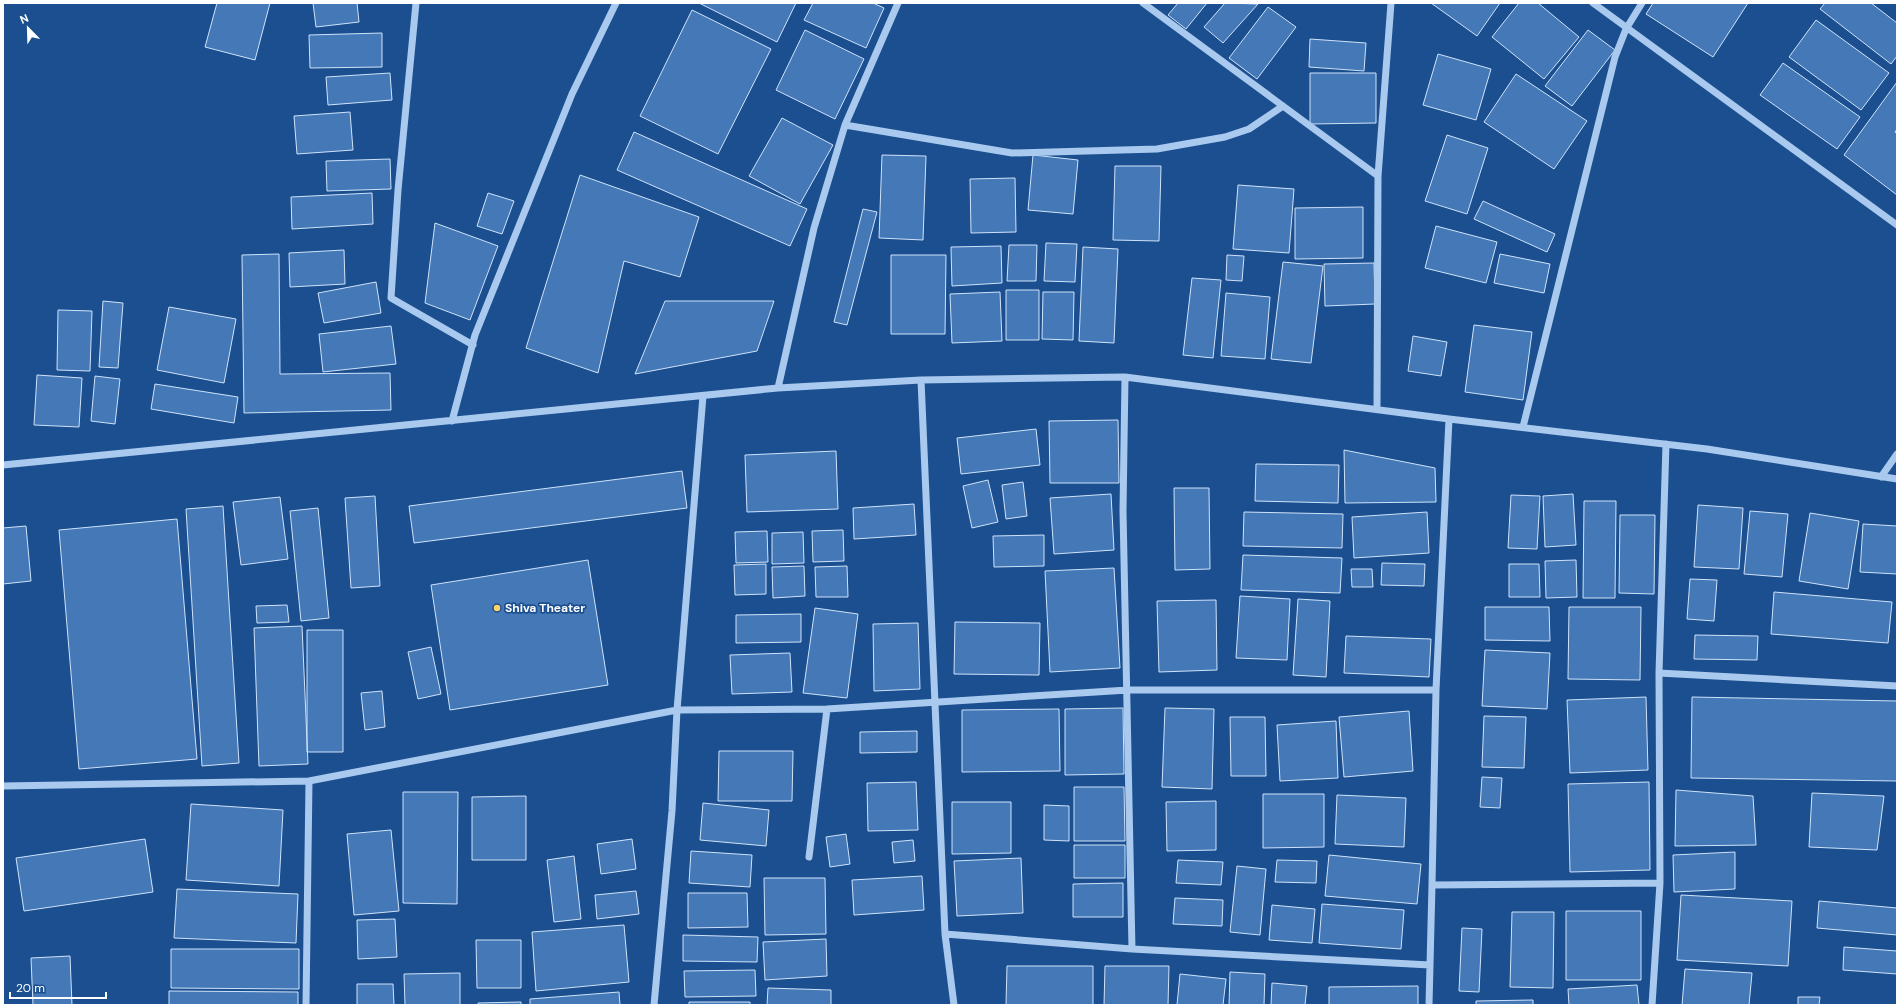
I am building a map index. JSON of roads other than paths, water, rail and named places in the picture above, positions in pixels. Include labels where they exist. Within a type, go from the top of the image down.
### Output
[{"type":"street","points":[[416,3],[398,190],[391,298],[473,345]]},
{"type":"street","points":[[452,421],[475,335],[572,94],[616,3]]},
{"type":"street","points":[[778,388],[814,228],[844,125],[898,3]]},
{"type":"street","points":[[1143,3],[1378,176]]},
{"type":"street","points":[[1377,408],[1378,176],[1390,3]]},
{"type":"street","points":[[1593,3],[1897,225]]},
{"type":"street","points":[[1523,427],[1615,57],[1626,28],[1642,3]]},
{"type":"street","points":[[844,125],[1012,153],[1157,149],[1225,137],[1249,129],[1283,106]]},
{"type":"street","points":[[1125,377],[1124,511],[1132,948]]},
{"type":"street","points":[[3,465],[778,388],[921,380],[1125,377],[1377,408],[1449,419],[1666,444],[1897,479]]},
{"type":"street","points":[[921,380],[945,934],[954,1005]]},
{"type":"street","points":[[654,1005],[672,811],[677,710],[703,396]]},
{"type":"street","points":[[1429,1005],[1436,690],[1449,419]]},
{"type":"street","points":[[1652,1005],[1660,883],[1660,673],[1666,444]]},
{"type":"street","points":[[1881,477],[1897,454]]},
{"type":"street","points":[[1660,673],[1897,686]]},
{"type":"street","points":[[3,786],[309,781],[677,710],[826,709],[1128,690],[1436,690]]},
{"type":"street","points":[[810,857],[826,709]]},
{"type":"street","points":[[306,1005],[309,781]]},
{"type":"street","points":[[1432,885],[1660,883]]},
{"type":"street","points":[[945,934],[1132,948],[1430,966]]},
{"type":"place","name":"Shiva Theater","points":[[497,608]]}]
